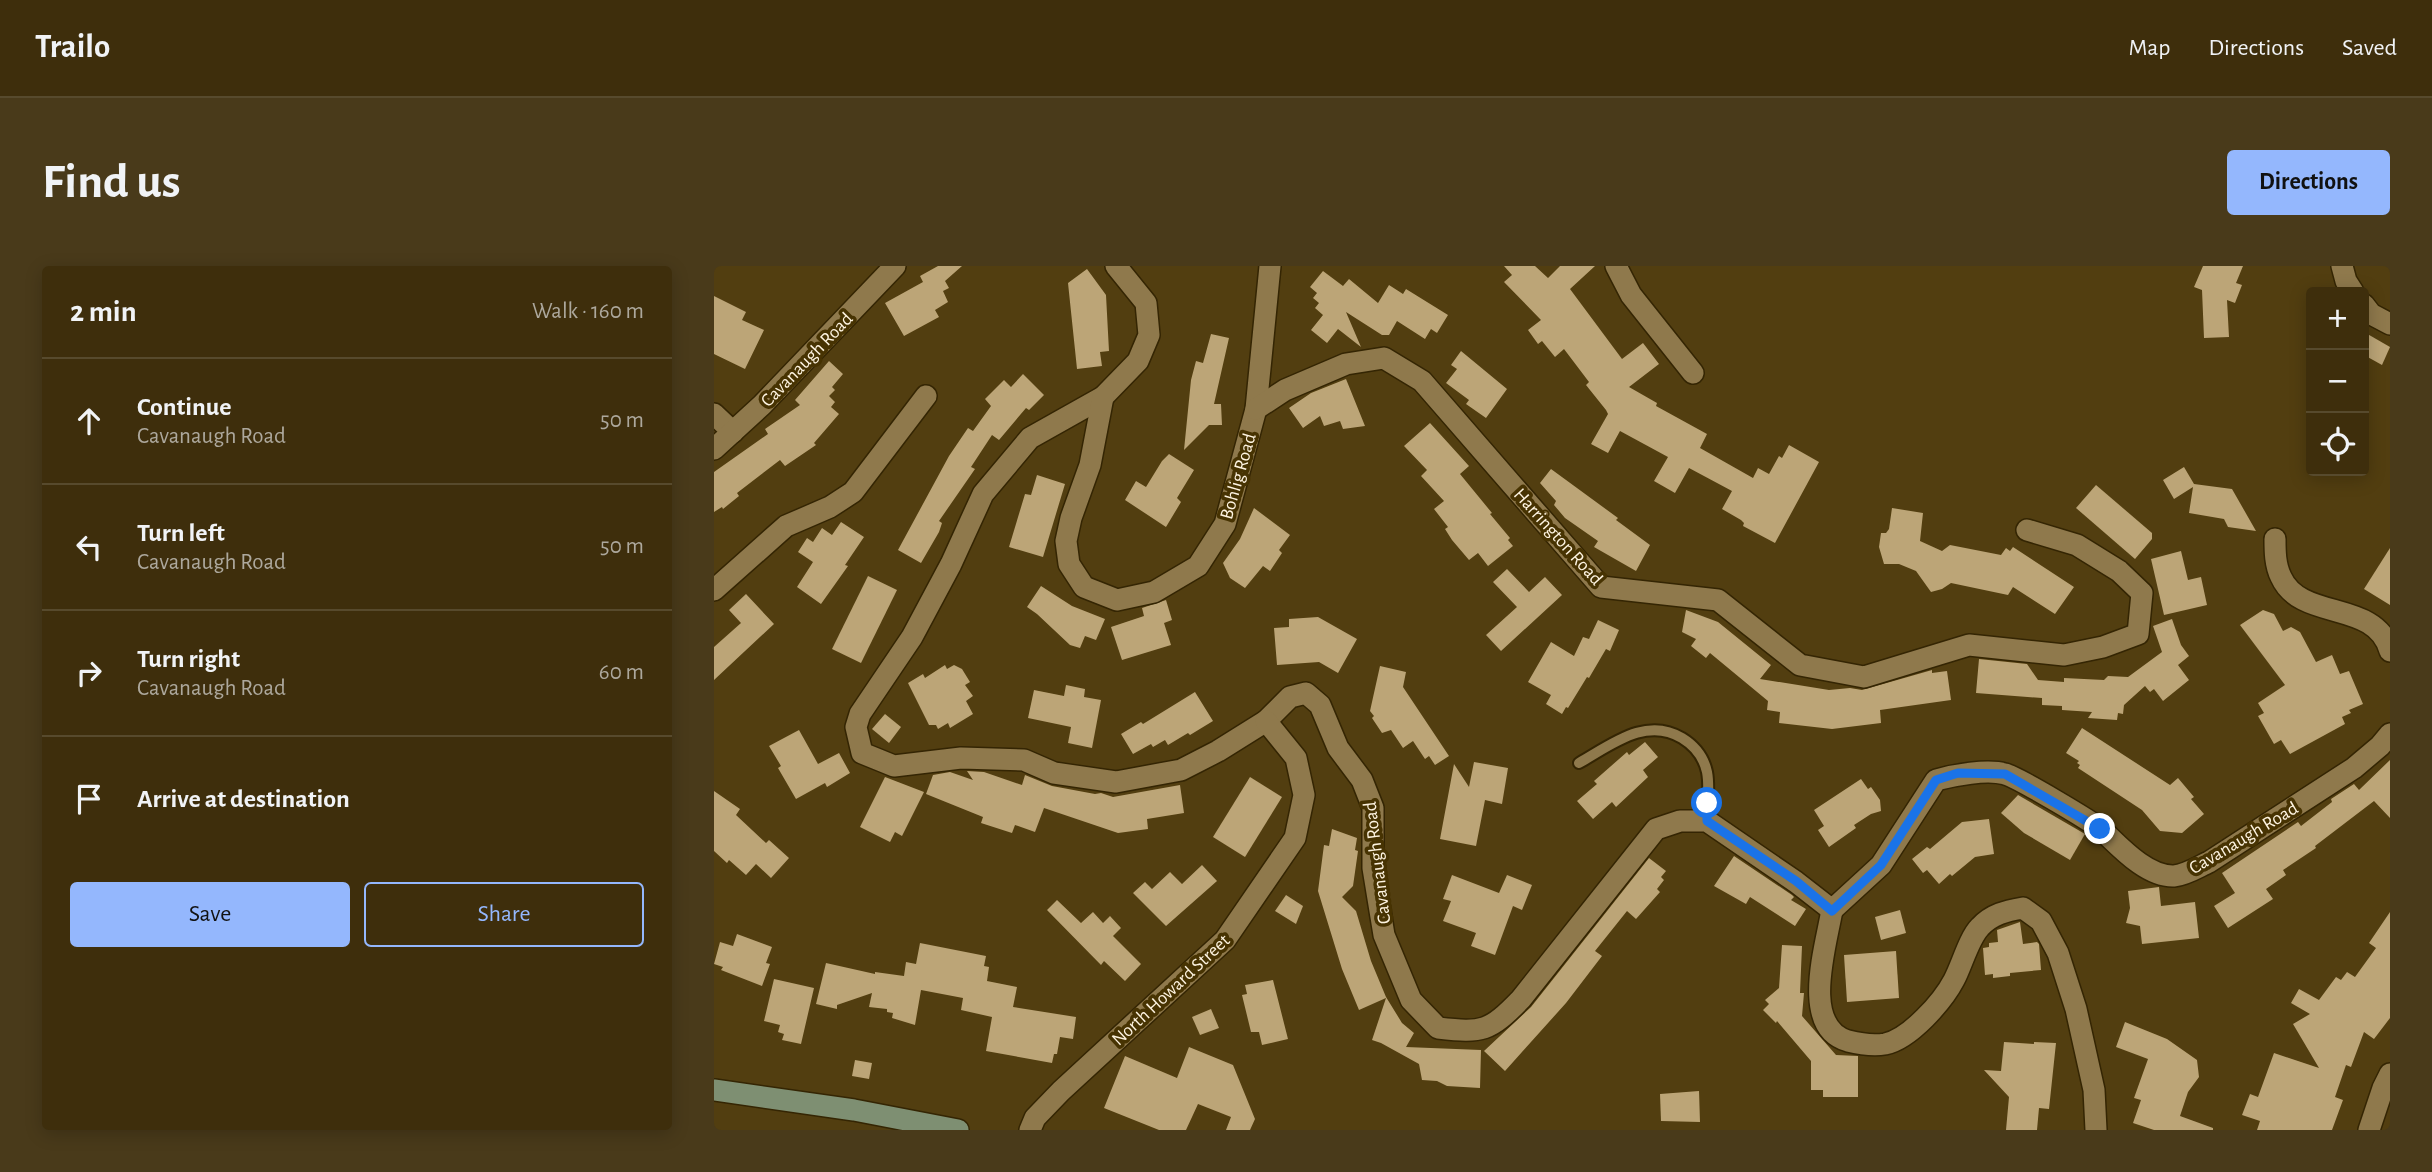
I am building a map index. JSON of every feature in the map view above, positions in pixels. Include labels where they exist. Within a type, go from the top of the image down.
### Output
[{"type":"street","name":"Cavanaugh Road","points":[[714,449],[762,405],[895,266]]},
{"type":"street","name":"Cavanaugh Road","points":[[1116,266],[1146,303],[1149,335],[1138,361],[1102,397],[1030,438],[984,494],[951,564],[912,636],[860,714],[856,727],[862,753],[894,766],[961,758],[1024,760],[1054,773],[1116,782],[1181,770],[1266,721],[1290,697],[1306,693],[1320,705],[1338,748],[1362,780],[1373,808],[1373,868],[1384,935],[1411,1000],[1438,1028],[1473,1032],[1498,1022],[1521,999],[1656,829],[1680,821],[1707,821]]},
{"type":"street","name":"Bohlig Road","points":[[1102,397],[1090,465],[1071,518],[1066,541],[1069,564],[1084,587],[1117,600],[1154,592],[1198,566],[1226,524],[1256,409],[1270,266]]},
{"type":"street","points":[[1616,266],[1631,295],[1693,373]]},
{"type":"street","points":[[2342,266],[2350,287]]},
{"type":"street","points":[[2369,311],[2390,324]]},
{"type":"street","name":"Harrington Road","points":[[1256,409],[1285,390],[1346,364],[1384,358],[1422,381],[1601,587],[1718,600],[1801,665],[1864,677],[1969,645],[2064,655],[2103,647],[2138,634],[2142,593],[2127,578],[2077,545],[2027,530]]},
{"type":"street","points":[[714,590],[786,526],[830,507],[853,492],[926,396]]},
{"type":"street","points":[[714,414],[733,432]]},
{"type":"street","points":[[2275,539],[2281,578],[2293,594],[2310,603],[2370,622],[2388,644],[2390,651]]},
{"type":"street","name":"North Howard Street","points":[[1030,1130],[1035,1118],[1061,1091],[1226,940],[1295,838],[1304,795],[1296,758],[1266,721]]},
{"type":"street","name":"Cavanaugh Road","points":[[1832,911],[1881,865],[1936,780],[1958,773],[2005,774],[2100,829],[2124,853],[2147,868],[2173,876],[2209,862],[2354,768],[2390,734]]},
{"type":"street","points":[[1707,821],[1796,881],[1832,911],[1818,985],[1827,1027],[1842,1039],[1862,1044],[1886,1044],[1912,1029],[1932,1010],[1953,983],[1978,928],[1998,913],[2022,908],[2041,921],[2058,953],[2076,1009],[2094,1090],[2096,1130]]},
{"type":"street","points":[[2369,1130],[2390,1074]]},
{"type":"street","points":[[714,1090],[854,1110],[958,1130]]},
{"type":"lane","points":[[1579,763],[1629,734],[1648,729],[1671,732],[1692,744],[1703,760],[1708,774],[1707,821]]},
{"type":"building","points":[[938,266],[962,266],[945,281],[949,288],[943,291],[948,302],[935,310],[939,317],[904,336],[885,303],[923,282],[920,276]]},
{"type":"building","points":[[1504,266],[1535,266],[1548,278],[1560,266],[1595,266],[1570,289],[1622,359],[1643,343],[1659,364],[1629,387],[1657,403],[1656,406],[1707,434],[1700,448],[1753,478],[1758,468],[1769,474],[1789,445],[1819,462],[1775,543],[1743,526],[1741,520],[1722,509],[1732,491],[1689,468],[1675,493],[1654,481],[1668,457],[1620,431],[1608,453],[1591,444],[1608,414],[1586,385],[1589,382],[1564,349],[1555,357],[1542,341],[1538,344],[1528,330],[1541,320],[1504,282],[1512,275]]},
{"type":"building","points":[[2203,266],[2243,266],[2236,283],[2242,285],[2235,303],[2227,300],[2229,337],[2204,338],[2202,290],[2194,287]]},
{"type":"building","points":[[1087,269],[1106,295],[1109,351],[1100,352],[1102,366],[1077,369],[1068,283]]},
{"type":"building","points":[[1323,271],[1343,286],[1349,279],[1378,303],[1389,285],[1403,294],[1406,289],[1448,315],[1437,333],[1431,329],[1425,339],[1397,321],[1389,335],[1382,335],[1346,312],[1361,347],[1338,329],[1327,343],[1311,330],[1323,315],[1315,308],[1319,303],[1313,298],[1317,293],[1310,287]]},
{"type":"building","points":[[714,296],[746,312],[742,320],[764,330],[745,369],[714,354]]},
{"type":"building","points":[[1211,334],[1229,338],[1214,404],[1221,404],[1222,425],[1209,425],[1184,450],[1191,380],[1196,361],[1203,363]]},
{"type":"building","points":[[2369,335],[2390,347],[2382,365],[2369,358]]},
{"type":"building","points":[[1461,351],[1507,389],[1486,418],[1466,404],[1469,400],[1446,383],[1457,369],[1451,365]]},
{"type":"building","points":[[829,361],[843,374],[832,387],[835,390],[829,396],[835,402],[831,407],[839,414],[814,443],[816,445],[785,466],[780,460],[737,493],[739,496],[723,509],[722,507],[714,512],[714,472],[768,434],[765,429],[800,405],[795,400]]},
{"type":"building","points":[[1023,374],[1044,395],[1029,410],[1026,408],[999,440],[992,435],[971,467],[975,469],[939,521],[942,523],[939,532],[921,563],[898,550],[949,456],[968,428],[973,431],[991,406],[985,399],[1004,380],[1011,387]]},
{"type":"building","points":[[1346,379],[1365,426],[1343,429],[1340,421],[1324,426],[1320,416],[1303,428],[1289,408],[1311,393]]},
{"type":"building","points":[[1430,423],[1469,466],[1460,474],[1510,538],[1508,540],[1513,546],[1488,566],[1478,553],[1469,560],[1452,540],[1445,529],[1448,527],[1434,509],[1444,501],[1421,476],[1427,470],[1404,446]]},
{"type":"building","points":[[1169,454],[1194,470],[1177,498],[1181,502],[1166,527],[1125,500],[1136,481],[1146,487]]},
{"type":"building","points":[[2184,467],[2194,484],[2232,489],[2256,531],[2228,527],[2224,519],[2189,513],[2193,487],[2174,499],[2163,480]]},
{"type":"building","points":[[1551,469],[1650,545],[1636,571],[1594,547],[1598,541],[1565,518],[1554,505],[1556,501],[1540,483]]},
{"type":"building","points":[[1037,475],[1065,484],[1043,557],[1009,547],[1025,494],[1031,495]]},
{"type":"building","points":[[2096,485],[2152,533],[2152,539],[2135,559],[2076,508]]},
{"type":"building","points":[[1254,508],[1290,535],[1279,550],[1282,553],[1270,571],[1263,566],[1245,588],[1230,578],[1223,563],[1240,539]]},
{"type":"building","points":[[1892,508],[1923,513],[1920,541],[1942,551],[1950,545],[2001,555],[2006,548],[2010,551],[2013,547],[2074,587],[2055,614],[2013,587],[2008,595],[1951,583],[1931,592],[1916,571],[1899,564],[1884,564],[1879,547],[1881,533],[1886,533],[1889,529]]},
{"type":"building","points":[[841,522],[864,537],[845,565],[848,566],[821,604],[797,587],[813,562],[798,552],[807,538],[813,542],[822,528],[832,535]]},
{"type":"building","points":[[2390,548],[2390,605],[2364,589]]},
{"type":"building","points":[[2181,551],[2188,580],[2201,577],[2207,605],[2164,615],[2151,559]]},
{"type":"building","points":[[1507,569],[1529,592],[1545,577],[1562,595],[1501,651],[1486,635],[1517,607],[1493,582]]},
{"type":"building","points":[[868,576],[897,590],[861,663],[832,649]]},
{"type":"building","points":[[1041,586],[1072,606],[1105,619],[1096,640],[1085,636],[1080,648],[1070,645],[1027,607]]},
{"type":"building","points":[[746,594],[774,624],[714,680],[714,647],[741,623],[729,610]]},
{"type":"building","points":[[1166,600],[1172,620],[1164,623],[1171,645],[1122,660],[1111,627],[1144,616],[1142,608]]},
{"type":"building","points":[[1686,610],[1718,622],[1771,665],[1760,679],[1829,690],[1862,690],[1932,670],[1932,673],[1947,671],[1951,700],[1880,710],[1881,723],[1832,729],[1779,723],[1780,712],[1767,710],[1768,701],[1710,653],[1706,658],[1691,646],[1696,639],[1682,632]]},
{"type":"building","points":[[2263,610],[2274,614],[2283,631],[2291,627],[2300,632],[2316,662],[2332,655],[2340,674],[2349,671],[2363,704],[2349,710],[2351,713],[2342,717],[2345,724],[2290,754],[2281,740],[2274,744],[2258,716],[2264,713],[2258,703],[2285,685],[2240,625]]},
{"type":"building","points":[[1318,617],[1357,639],[1338,673],[1319,662],[1277,665],[1274,628],[1289,627],[1289,619]]},
{"type":"building","points":[[2172,619],[2181,645],[2189,656],[2178,665],[2189,680],[2163,701],[2154,689],[2150,692],[2145,686],[2124,705],[2123,714],[2118,713],[2117,720],[2088,718],[2092,712],[2062,710],[2062,706],[2042,705],[2042,698],[1976,693],[1979,659],[2027,664],[2038,680],[2064,682],[2064,678],[2104,680],[2108,676],[2128,677],[2162,652],[2153,626]]},
{"type":"building","points":[[1598,620],[1619,630],[1610,651],[1606,649],[1589,678],[1587,677],[1562,714],[1546,704],[1551,695],[1528,682],[1551,642],[1574,656],[1583,637],[1589,639]]},
{"type":"building","points":[[945,665],[947,669],[954,665],[962,669],[970,682],[965,685],[973,696],[966,701],[973,714],[950,728],[948,723],[938,729],[936,725],[929,725],[908,683],[923,674],[925,678]]},
{"type":"building","points":[[1380,666],[1406,672],[1403,687],[1449,756],[1435,765],[1429,756],[1425,759],[1413,741],[1403,748],[1391,730],[1382,733],[1370,711]]},
{"type":"building","points":[[1066,685],[1085,689],[1084,697],[1101,700],[1092,748],[1068,743],[1071,727],[1028,718],[1034,690],[1064,696]]},
{"type":"building","points":[[1195,692],[1213,721],[1168,745],[1165,740],[1133,754],[1121,734],[1141,722],[1143,724]]},
{"type":"building","points":[[885,714],[901,727],[889,743],[872,729]]},
{"type":"building","points":[[2082,728],[2170,785],[2178,778],[2204,814],[2182,833],[2160,831],[2142,810],[2078,768],[2079,761],[2066,753]]},
{"type":"building","points":[[799,730],[818,764],[839,753],[850,773],[827,787],[825,783],[796,799],[769,746]]},
{"type":"building","points":[[1645,742],[1658,757],[1643,770],[1648,777],[1616,807],[1612,802],[1593,819],[1577,801],[1597,784],[1594,781],[1627,752],[1629,755]]},
{"type":"building","points":[[2390,760],[2390,818],[2374,801],[2315,846],[2316,848],[2283,870],[2286,875],[2266,889],[2273,899],[2228,928],[2214,906],[2235,893],[2222,873],[2298,822],[2301,826],[2332,802],[2331,799],[2354,784],[2359,790]]},
{"type":"building","points":[[1474,762],[1508,768],[1502,804],[1485,800],[1476,846],[1440,839],[1454,764],[1469,787]]},
{"type":"building","points":[[967,771],[984,772],[1022,785],[1025,775],[1052,786],[1113,797],[1180,785],[1184,813],[1147,819],[1148,829],[1118,833],[1044,808],[1035,832],[1015,825],[1012,833],[981,823],[983,817],[926,794],[933,775],[950,772],[973,780]]},
{"type":"building","points":[[885,777],[924,792],[902,836],[895,832],[890,842],[860,827]]},
{"type":"building","points":[[1250,777],[1282,797],[1245,857],[1213,837]]},
{"type":"building","points":[[1861,779],[1880,800],[1881,811],[1854,825],[1856,828],[1829,847],[1818,830],[1824,826],[1814,810]]},
{"type":"building","points":[[714,791],[740,809],[736,815],[766,843],[769,840],[789,858],[771,878],[756,864],[746,875],[714,851]]},
{"type":"building","points":[[2018,795],[2085,834],[2070,860],[2024,833],[2001,813]]},
{"type":"building","points":[[1989,819],[1994,854],[1975,857],[1939,884],[1927,870],[1923,873],[1912,859],[1927,847],[1930,849],[1962,822]]},
{"type":"building","points":[[1332,829],[1357,838],[1353,886],[1342,897],[1356,911],[1371,961],[1386,997],[1402,1023],[1414,1033],[1406,1047],[1481,1050],[1480,1088],[1447,1086],[1437,1081],[1422,1080],[1419,1064],[1372,1040],[1386,998],[1359,1010],[1342,969],[1318,891],[1324,845],[1329,846]]},
{"type":"building","points":[[1734,856],[1792,895],[1794,897],[1791,900],[1806,909],[1795,926],[1750,897],[1746,904],[1714,886]]},
{"type":"building","points":[[1649,858],[1666,871],[1661,877],[1664,880],[1657,889],[1660,892],[1636,919],[1627,911],[1595,951],[1602,956],[1566,1003],[1505,1071],[1484,1051],[1531,1007]]},
{"type":"building","points":[[1202,865],[1217,881],[1166,926],[1133,893],[1145,882],[1152,889],[1170,872],[1182,884]]},
{"type":"building","points":[[1452,875],[1499,893],[1507,875],[1532,885],[1522,910],[1513,906],[1495,955],[1471,946],[1476,933],[1443,921],[1451,901],[1443,899]]},
{"type":"building","points":[[2159,887],[2161,906],[2195,902],[2199,938],[2142,944],[2140,926],[2126,923],[2130,908],[2128,891]]},
{"type":"building","points":[[1286,895],[1303,906],[1296,924],[1275,911]]},
{"type":"building","points":[[1057,900],[1081,923],[1093,912],[1103,923],[1110,916],[1121,928],[1113,936],[1141,964],[1125,981],[1104,961],[1101,965],[1047,910]]},
{"type":"building","points":[[1900,910],[1906,933],[1881,940],[1875,917]]},
{"type":"building","points":[[2390,912],[2390,1018],[2374,1039],[2364,1032],[2351,1067],[2346,1065],[2335,1097],[2343,1100],[2332,1130],[2257,1130],[2260,1121],[2242,1115],[2250,1094],[2258,1097],[2274,1053],[2319,1068],[2293,1024],[2310,1014],[2291,1003],[2299,989],[2319,1000],[2336,977],[2341,980],[2347,972],[2355,977],[2376,948],[2369,943]]},
{"type":"building","points":[[2020,922],[2023,944],[2039,944],[2041,970],[2010,973],[2010,976],[1993,978],[1993,974],[1985,975],[1983,948],[1989,947],[1989,943],[1998,942],[1997,930]]},
{"type":"building","points":[[737,934],[772,947],[766,963],[770,964],[762,986],[721,970],[723,967],[714,964],[720,942],[733,946]]},
{"type":"building","points":[[920,943],[986,956],[984,966],[989,967],[987,981],[1017,987],[1013,1007],[1076,1017],[1073,1039],[1060,1037],[1057,1054],[1054,1054],[1052,1063],[986,1051],[992,1017],[961,1010],[963,998],[921,990],[915,1025],[892,1018],[893,1013],[887,1012],[887,1009],[869,1007],[872,993],[837,1005],[837,1009],[816,1004],[826,963],[875,974],[904,976],[906,962],[916,964]]},
{"type":"building","points":[[1782,945],[1802,946],[1802,1016],[1836,1055],[1858,1056],[1858,1097],[1823,1097],[1823,1090],[1811,1090],[1811,1061],[1777,1021],[1776,1023],[1763,1010],[1769,1004],[1765,1000],[1779,988]]},
{"type":"building","points":[[1896,951],[1899,998],[1847,1002],[1844,955]]},
{"type":"building","points":[[774,979],[814,988],[801,1044],[782,1040],[784,1034],[778,1032],[780,1025],[764,1021]]},
{"type":"building","points":[[1273,980],[1288,1039],[1262,1045],[1259,1032],[1251,1032],[1242,995],[1247,994],[1245,985]]},
{"type":"building","points":[[1211,1009],[1219,1028],[1200,1035],[1192,1017]]},
{"type":"building","points":[[2125,1022],[2167,1039],[2197,1060],[2199,1077],[2188,1092],[2180,1116],[2213,1130],[2154,1130],[2133,1123],[2141,1100],[2134,1098],[2148,1059],[2116,1047]]},
{"type":"building","points":[[2004,1042],[2056,1043],[2049,1109],[2039,1108],[2037,1130],[2006,1130],[2009,1097],[1984,1070],[2001,1071]]},
{"type":"building","points":[[1189,1047],[1233,1065],[1255,1119],[1250,1130],[1226,1130],[1231,1117],[1198,1104],[1186,1130],[1159,1130],[1104,1108],[1125,1056],[1177,1078]]},
{"type":"building","points":[[855,1060],[872,1063],[869,1079],[852,1076]]},
{"type":"building","points":[[1699,1091],[1700,1122],[1661,1121],[1660,1094]]},
{"type":"route","points":[[1707,803],[1707,821],[1796,881],[1832,911],[1881,865],[1936,780],[1958,773],[2005,774],[2100,829]]}]
